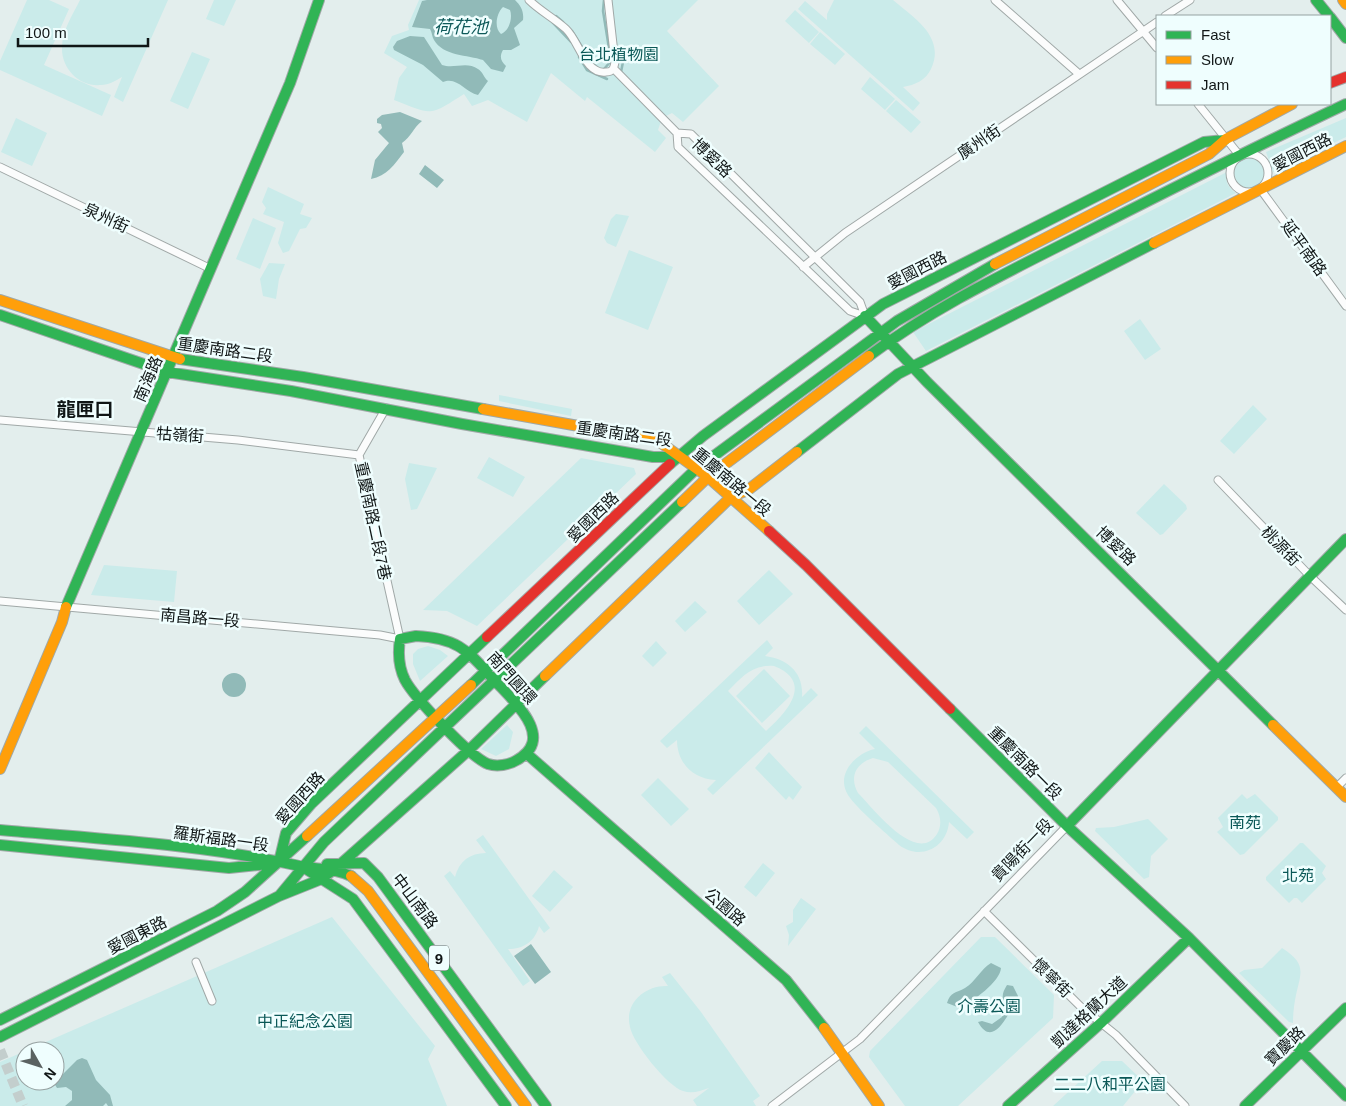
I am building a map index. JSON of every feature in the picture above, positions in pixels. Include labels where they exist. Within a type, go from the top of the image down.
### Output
[{"type":"street","name":"南海路","points":[[0,769],[62,622],[66,606],[290,83],[319,0]]},
{"type":"street","points":[[529,0],[572,36],[585,60],[594,70],[601,73],[614,69]]},
{"type":"street","points":[[608,0],[615,62],[614,69]]},
{"type":"street","points":[[995,0],[1079,74]]},
{"type":"street","points":[[1117,0],[1156,47]]},
{"type":"street","points":[[1167,15],[1190,0]]},
{"type":"street","points":[[1316,0],[1327,15]]},
{"type":"street","points":[[1343,0],[1346,4]]},
{"type":"street","points":[[1331,19],[1346,38]]},
{"type":"street","name":"廣州街","points":[[803,267],[852,229],[1156,23]]},
{"type":"street","points":[[614,69],[677,132]]},
{"type":"street","points":[[1331,83],[1346,77]]},
{"type":"street","name":"愛國西路","points":[[303,867],[324,842],[708,477],[889,341],[954,300],[1240,155],[1346,104]]},
{"type":"street","points":[[1199,105],[1240,155]]},
{"type":"street","name":"愛國西路","points":[[279,863],[438,717],[696,469],[880,332],[1020,249],[1209,154],[1226,139],[1290,105]]},
{"type":"street","name":"博愛路","points":[[865,316],[850,311],[678,146],[677,132],[691,134],[860,302],[865,316],[913,366],[1346,796]]},
{"type":"street","name":"愛國西路","points":[[279,863],[286,832],[312,804],[678,456],[865,316],[890,300],[1204,142],[1226,139]]},
{"type":"street","name":"愛國西路","points":[[336,869],[469,750],[731,497],[748,490],[898,374],[1346,146]]},
{"type":"street","points":[[1253,154],[1262,158],[1266,164],[1267,177],[1261,190],[1246,192],[1233,182],[1231,170],[1240,155],[1253,154]]},
{"type":"street","name":"泉州街","points":[[0,167],[211,269]]},
{"type":"street","name":"延平南路","points":[[1261,190],[1346,306]]},
{"type":"street","name":"重慶南路二段","points":[[0,300],[173,358],[303,376],[653,438],[678,456]]},
{"type":"street","name":"重慶南路二段","points":[[0,315],[167,372],[386,408],[462,424],[653,457],[678,456]]},
{"type":"street","name":"重慶南路二段7巷","points":[[386,408],[359,455],[400,639]]},
{"type":"street","name":"牯嶺街","points":[[0,420],[238,440],[359,455]]},
{"type":"street","name":"重慶南路一段","points":[[678,456],[708,477],[806,565],[1067,826],[1189,938],[1346,1096]]},
{"type":"street","name":"桃源街","points":[[1218,480],[1310,576],[1346,610]]},
{"type":"street","name":"貴陽街一段","points":[[772,1106],[860,1039],[1346,539]]},
{"type":"street","name":"南昌路一段","points":[[0,601],[380,634],[400,639]]},
{"type":"street","name":"南門圓環","points":[[400,639],[416,636],[440,637],[451,640],[470,655],[516,704],[531,723],[530,747],[527,754]]},
{"type":"street","points":[[400,639],[402,671],[410,687],[469,750],[486,764],[498,766],[520,760],[527,754]]},
{"type":"street","name":"公園路","points":[[527,754],[786,980],[803,999],[879,1106]]},
{"type":"street","points":[[1337,787],[1346,778]]},
{"type":"street","name":"羅斯福路一段","points":[[0,830],[239,853],[279,863]]},
{"type":"street","name":"羅斯福路一段","points":[[0,845],[229,868],[279,863]]},
{"type":"street","name":"中山南路","points":[[303,867],[344,862],[364,863],[378,877],[546,1106]]},
{"type":"street","name":"中山南路","points":[[279,863],[336,869],[352,877],[368,891],[526,1106]]},
{"type":"street","name":"愛國東路","points":[[0,1020],[217,911],[245,892],[279,863]]},
{"type":"street","name":"中山南路","points":[[303,867],[319,880],[342,890],[362,910],[506,1106]]},
{"type":"street","name":"愛國東路","points":[[279,896],[303,867]]},
{"type":"street","name":"愛國東路","points":[[0,1037],[279,896],[319,880],[336,869]]},
{"type":"street","name":"懷寧街","points":[[984,911],[1080,1006],[1102,1022],[1184,1106]]},
{"type":"street","name":"凱達格蘭大道","points":[[1008,1106],[1102,1022],[1189,938]]},
{"type":"street","points":[[196,962],[212,1001]]},
{"type":"street","name":"寶慶路","points":[[1245,1106],[1346,1008]]},
{"type":"green space","points":[[27,0],[49,0],[69,9],[44,65],[111,95],[102,116],[0,70],[0,61]]},
{"type":"green space","points":[[80,0],[168,0],[123,102],[114,97],[122,77],[104,85],[85,83],[68,69],[62,55],[62,41],[68,23]]},
{"type":"green space","points":[[214,0],[236,0],[224,26],[206,19]]},
{"type":"green space","name":"台北植物園","points":[[419,0],[698,0],[667,31],[719,86],[683,122],[672,113],[662,118],[658,130],[666,138],[655,152],[587,97],[585,101],[551,73],[527,122],[488,100],[472,106],[464,94],[436,110],[424,111],[416,109],[394,100],[399,78],[407,67],[384,53],[392,36],[409,30],[408,25]]},
{"type":"green space","points":[[834,0],[893,0],[926,29],[934,47],[935,58],[931,69],[920,81],[903,87],[920,103],[913,111],[798,9],[805,1],[827,20],[827,14]]},
{"type":"green space","points":[[795,10],[819,32],[809,43],[785,21]]},
{"type":"green space","points":[[820,32],[845,54],[835,65],[810,44]]},
{"type":"green space","points":[[192,52],[210,59],[188,109],[170,101]]},
{"type":"green space","points":[[870,77],[895,99],[885,110],[861,89]]},
{"type":"green space","points":[[896,100],[921,122],[911,133],[886,111]]},
{"type":"green space","points":[[16,118],[47,133],[32,166],[1,152]]},
{"type":"green space","points":[[1346,118],[1346,137],[1273,172],[1266,152]]},
{"type":"green space","points":[[1249,158],[1259,163],[1264,173],[1259,183],[1249,188],[1239,183],[1234,173],[1239,163]]},
{"type":"green space","points":[[1227,172],[1226,179],[1228,184],[1236,193],[926,351],[913,332]]},
{"type":"green space","points":[[268,187],[304,204],[300,214],[312,218],[306,228],[300,229],[289,251],[283,253],[278,243],[284,222],[263,214],[266,208],[262,202]]},
{"type":"green space","points":[[616,214],[629,216],[616,247],[607,243],[604,238],[611,219]]},
{"type":"green space","points":[[253,218],[276,228],[260,269],[236,259]]},
{"type":"green space","points":[[629,250],[673,267],[648,330],[605,313]]},
{"type":"green space","points":[[269,263],[285,264],[279,279],[276,299],[263,296],[260,279]]},
{"type":"green space","points":[[1140,319],[1161,349],[1145,360],[1124,331]]},
{"type":"green space","points":[[499,395],[572,409],[571,416],[499,401]]},
{"type":"green space","points":[[1253,405],[1267,419],[1234,454],[1220,441]]},
{"type":"green space","points":[[489,457],[525,477],[513,497],[477,478]]},
{"type":"green space","points":[[581,458],[634,468],[636,474],[477,626],[447,611],[423,610]]},
{"type":"green space","points":[[409,463],[437,468],[417,509],[411,510],[405,479]]},
{"type":"green space","points":[[1164,484],[1186,505],[1187,509],[1160,535],[1136,513]]},
{"type":"green space","points":[[104,565],[177,571],[174,602],[91,595]]},
{"type":"green space","points":[[769,570],[793,594],[759,625],[737,601]]},
{"type":"green space","points":[[695,601],[707,612],[685,632],[675,621]]},
{"type":"green space","points":[[767,640],[773,648],[765,656],[780,660],[793,668],[800,680],[802,697],[811,688],[818,695],[713,795],[707,789],[716,780],[700,777],[688,768],[680,756],[677,740],[667,748],[660,741]],"holes":[[[774,666],[793,680],[795,689],[793,698],[781,716],[766,731],[728,691],[753,669]]]},
{"type":"green space","points":[[656,641],[667,653],[653,667],[642,656]]},
{"type":"green space","points":[[428,646],[440,650],[448,656],[420,681],[413,664],[413,654],[418,649]]},
{"type":"green space","points":[[764,669],[790,696],[762,723],[736,696]]},
{"type":"green space","points":[[507,725],[513,732],[509,749],[496,756],[481,749]]},
{"type":"green space","points":[[866,726],[974,832],[967,839],[949,822],[943,839],[931,849],[924,852],[915,852],[899,845],[858,807],[848,795],[845,787],[844,780],[849,766],[861,755],[875,749],[859,733]],"holes":[[[873,758],[888,762],[938,811],[940,828],[937,834],[928,842],[918,843],[907,839],[884,821],[858,793],[854,781],[858,767]]]},
{"type":"green space","points":[[769,752],[802,787],[793,800],[789,796],[786,800],[755,768]]},
{"type":"green space","points":[[658,778],[689,809],[671,826],[641,795]]},
{"type":"green space","name":"南苑","points":[[1242,794],[1247,799],[1255,794],[1278,817],[1278,820],[1244,854],[1240,855],[1217,832],[1223,827],[1218,818]]},
{"type":"green space","points":[[1148,819],[1168,839],[1151,856],[1149,877],[1144,879],[1095,831],[1096,828],[1114,827]]},
{"type":"green space","points":[[483,835],[550,928],[544,933],[539,926],[535,936],[528,944],[519,948],[508,949],[530,981],[523,986],[444,876],[450,871],[455,877],[462,862],[475,854],[486,853],[476,840]]},
{"type":"green space","name":"北苑","points":[[1300,843],[1303,843],[1326,866],[1322,873],[1326,879],[1302,903],[1297,898],[1294,898],[1289,903],[1266,880],[1266,877]]},
{"type":"green space","points":[[763,863],[775,873],[756,897],[744,887]]},
{"type":"green space","points":[[554,870],[573,887],[550,912],[532,896]]},
{"type":"green space","points":[[801,898],[816,909],[788,946],[789,935],[786,926],[793,922],[793,910]]},
{"type":"green space","name":"中正紀念公園","points":[[332,917],[435,1046],[428,1059],[447,1106],[0,1106],[0,1062],[15,1055],[15,1091],[65,1091],[65,1041],[48,1041]]},
{"type":"green space","name":"介壽公園","points":[[981,937],[995,937],[1054,995],[1053,1018],[958,1106],[905,1106],[869,1057],[870,1051]]},
{"type":"green space","points":[[1282,948],[1295,959],[1300,969],[1293,1023],[1289,1022],[1239,973],[1244,970],[1262,968]]},
{"type":"green space","points":[[670,973],[701,1012],[760,1096],[753,1101],[756,1106],[697,1106],[693,1100],[709,1088],[690,1092],[676,1087],[660,1073],[637,1043],[632,1034],[629,1018],[633,1003],[644,992],[660,986],[668,986],[662,977]]},
{"type":"green space","name":"二二八和平公園","points":[[1102,1061],[1122,1061],[1144,1082],[1138,1079],[1132,1086],[1136,1090],[1123,1106],[1053,1106]]},
{"type":"water","name":"荷花池","points":[[515,0],[523,14],[523,20],[514,28],[520,45],[511,50],[503,50],[501,59],[506,66],[503,72],[491,69],[483,60],[443,49],[434,40],[430,29],[412,27],[422,1]],"holes":[[[503,7],[510,10],[510,24],[501,34],[497,28],[499,13]]]},
{"type":"water","name":"荷花池","points":[[410,36],[424,37],[442,65],[474,67],[480,70],[488,81],[478,95],[453,81],[443,82],[423,65],[394,50],[393,47],[397,41]]},
{"type":"water","points":[[400,112],[422,121],[402,143],[404,152],[386,173],[371,179],[375,160],[389,143],[378,132],[382,128],[381,124],[377,123],[377,119],[382,115]]},
{"type":"water","points":[[425,165],[444,180],[437,188],[419,174]]},
{"type":"water","points":[[234,673],[242,677],[246,685],[242,693],[234,697],[226,693],[222,685],[226,677]]},
{"type":"water","points":[[531,944],[551,972],[535,984],[514,956]]},
{"type":"water","points":[[991,963],[1001,968],[996,979],[985,991],[960,1008],[947,1003],[952,995],[969,985]]},
{"type":"water","points":[[1007,985],[1013,986],[1018,996],[1017,1001],[1001,1026],[990,1032],[984,1030],[978,1022],[982,1021],[992,1024],[1002,1017],[1006,1007],[1003,996]]},
{"type":"water","points":[[82,1058],[87,1060],[96,1080],[110,1095],[113,1106],[108,1106],[106,1103],[103,1106],[65,1106],[72,1100],[72,1091],[65,1087],[65,1072],[77,1060]]},
{"type":"waterway","points":[[604,0],[603,11],[611,61],[604,69]]},
{"type":"waterway","points":[[556,16],[563,22]]},
{"type":"waterway","points":[[553,23],[571,42]]},
{"type":"waterway","points":[[572,31],[592,63],[597,67]]},
{"type":"waterway","points":[[617,48],[621,58]]},
{"type":"waterway","points":[[579,57],[587,70],[607,79]]},
{"type":"waterway","points":[[621,72],[623,62]]},
{"type":"tunnel","points":[[0,1050],[23,1106]]},
{"type":"traffic: fast","points":[[66,607],[290,83],[319,0]]},
{"type":"traffic: fast","points":[[1316,0],[1328,15]]},
{"type":"traffic: fast","points":[[1331,18],[1346,38]]},
{"type":"traffic: fast","points":[[869,356],[918,322],[995,278],[1346,104]]},
{"type":"traffic: fast","points":[[670,464],[703,436],[883,304],[1204,142],[1225,140]]},
{"type":"traffic: fast","points":[[797,452],[898,374],[1154,243]]},
{"type":"traffic: fast","points":[[471,685],[696,469],[897,321],[995,264]]},
{"type":"traffic: fast","points":[[0,315],[167,372],[291,391],[462,424],[653,457],[678,457]]},
{"type":"traffic: fast","points":[[865,316],[927,382],[1273,725]]},
{"type":"traffic: fast","points":[[180,359],[303,377],[483,409]]},
{"type":"traffic: fast","points":[[280,895],[324,842],[682,502]]},
{"type":"traffic: fast","points":[[1067,826],[1346,539]]},
{"type":"traffic: fast","points":[[416,636],[445,640],[464,650],[481,665],[523,712],[529,722],[533,732],[528,752],[510,763],[488,764],[469,750],[443,726],[410,688],[401,670],[399,655],[400,639],[416,636]]},
{"type":"traffic: fast","points":[[279,862],[286,833],[311,804],[487,637]]},
{"type":"traffic: fast","points":[[0,1037],[279,896],[319,880],[335,869],[469,750],[545,676]]},
{"type":"traffic: fast","points":[[950,709],[1067,826],[1189,938],[1346,1096]]},
{"type":"traffic: fast","points":[[527,754],[786,980],[824,1028]]},
{"type":"traffic: fast","points":[[0,830],[186,847],[330,870],[351,876]]},
{"type":"traffic: fast","points":[[0,1020],[217,911],[245,892],[307,836]]},
{"type":"traffic: fast","points":[[0,845],[229,868],[269,864]]},
{"type":"traffic: fast","points":[[327,864],[364,863],[378,877],[546,1106]]},
{"type":"traffic: fast","points":[[303,867],[353,899],[506,1106]]},
{"type":"traffic: fast","points":[[1008,1106],[1102,1022],[1189,938]]},
{"type":"traffic: fast","points":[[1245,1106],[1346,1008]]},
{"type":"traffic: slow","points":[[1343,0],[1346,4]]},
{"type":"traffic: slow","points":[[995,264],[1209,154],[1226,139],[1290,105]]},
{"type":"traffic: slow","points":[[1154,243],[1346,146]]},
{"type":"traffic: slow","points":[[0,300],[180,359]]},
{"type":"traffic: slow","points":[[682,502],[708,477],[869,356]]},
{"type":"traffic: slow","points":[[483,409],[657,440],[708,477],[769,531]]},
{"type":"traffic: slow","points":[[545,676],[731,497],[748,490],[797,452]]},
{"type":"traffic: slow","points":[[0,769],[62,622],[66,607]]},
{"type":"traffic: slow","points":[[307,836],[471,685]]},
{"type":"traffic: slow","points":[[1273,725],[1346,797]]},
{"type":"traffic: slow","points":[[351,876],[368,891],[526,1106]]},
{"type":"traffic: slow","points":[[824,1028],[879,1106]]},
{"type":"traffic: jam","points":[[1331,83],[1346,77]]},
{"type":"traffic: jam","points":[[487,637],[670,464]]},
{"type":"traffic: jam","points":[[769,531],[806,565],[950,709]]},
{"type":"district","name":"龍匣口","points":[[85,409]]}]
